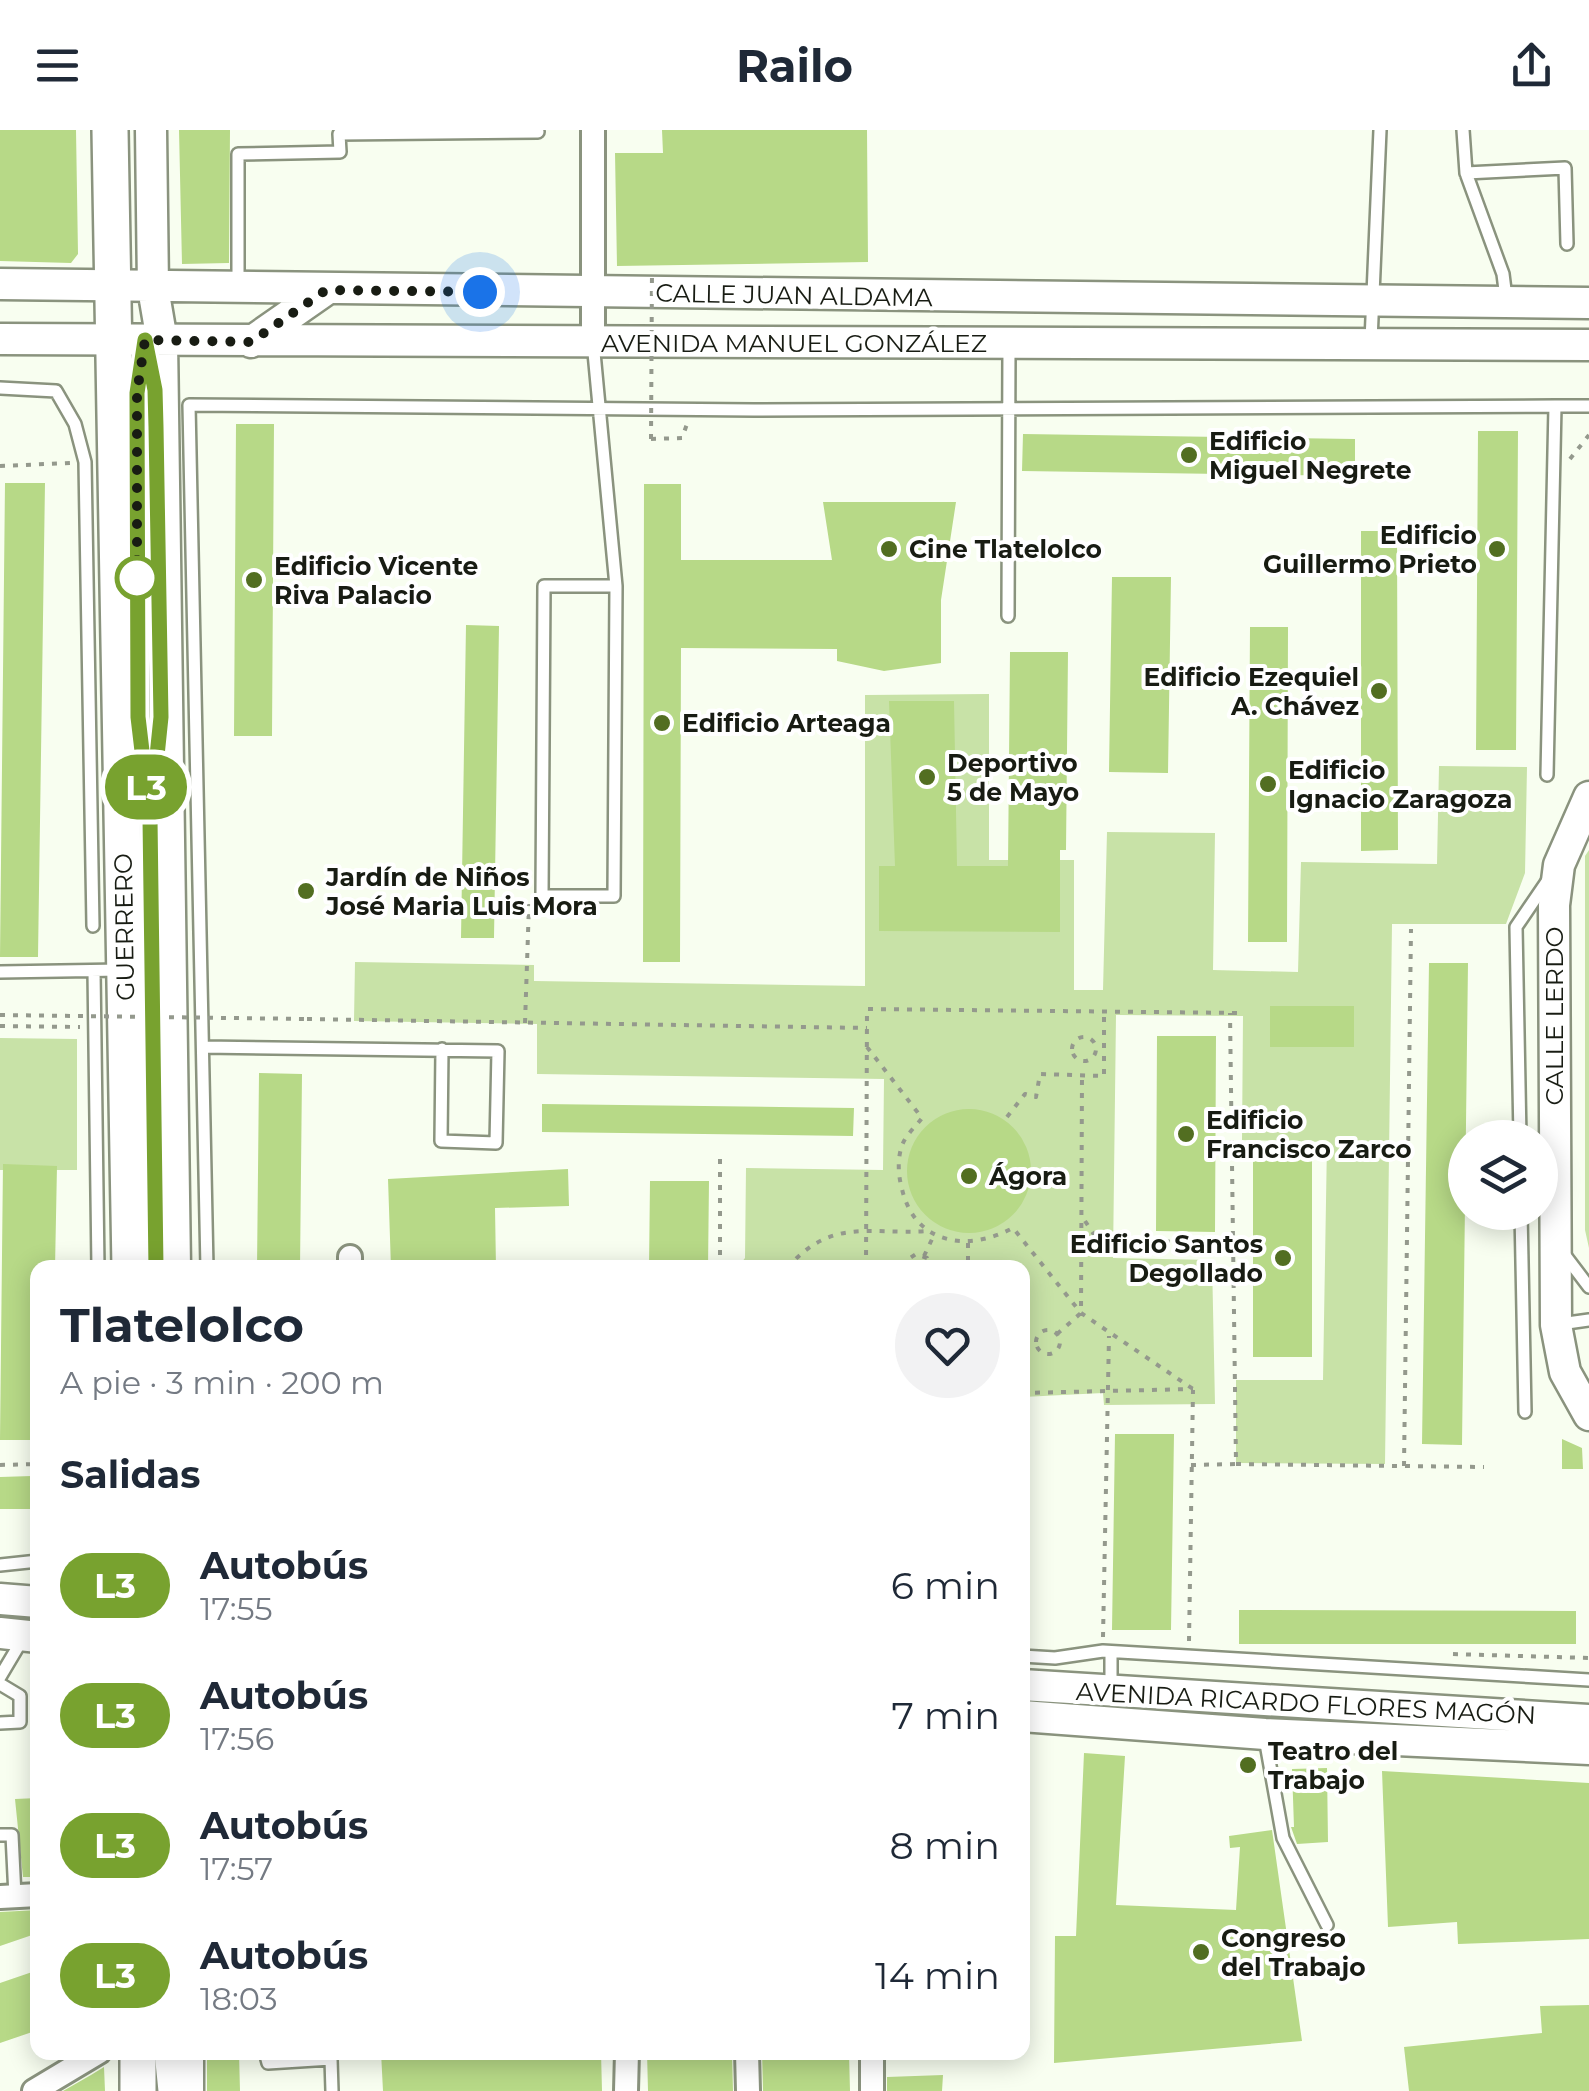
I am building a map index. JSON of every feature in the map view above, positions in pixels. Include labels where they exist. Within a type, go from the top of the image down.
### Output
[{"type":"main road","points":[[110,130],[136,287]]},
{"type":"main road","points":[[136,287],[152,130]]},
{"type":"main road","name":"CALLE JUAN ALDAMA","points":[[0,284],[1589,303]]},
{"type":"main road","name":"GUERRERO","points":[[136,287],[146,821],[186,864],[174,1260]]},
{"type":"main road","name":"GUERRERO","points":[[129,1260],[109,970],[146,821],[136,287]]},
{"type":"main road","points":[[251,342],[326,290]]},
{"type":"main road","points":[[920,344],[955,297],[1009,344]]},
{"type":"main road","name":"AVENIDA MANUEL GONZÁLEZ","points":[[0,339],[1589,346]]},
{"type":"main road","name":"CALLE LERDO","points":[[1588,800],[1559,864],[1554,905],[1554,1238],[1556,1325],[1565,1372],[1589,1414]]},
{"type":"main road","points":[[0,1599],[30,1601]]},
{"type":"main road","name":"AVENIDA RICARDO FLORES MAGÓN","points":[[1030,1686],[1589,1720]]},
{"type":"main road","name":"AVENIDA RICARDO FLORES MAGÓN","points":[[1030,1717],[1265,1734],[1589,1749]]},
{"type":"main road","points":[[138,2060],[138,2091]]},
{"type":"main road","points":[[188,2060],[188,2091]]},
{"type":"street","points":[[592,342],[593,130]]},
{"type":"street","points":[[34,2091],[86,2060]]},
{"type":"street","points":[[626,2091],[627,2060]]},
{"type":"street","points":[[747,2060],[748,2091]]},
{"type":"street","points":[[872,2060],[872,2091]]},
{"type":"lane","points":[[136,287],[142,130]]},
{"type":"lane","points":[[1371,345],[1380,130]]},
{"type":"lane","points":[[1463,130],[1466,174],[1504,274],[1507,303]]},
{"type":"lane","points":[[238,288],[238,154],[340,152],[340,134],[538,132]]},
{"type":"lane","points":[[1466,174],[1565,168],[1567,244]]},
{"type":"lane","points":[[592,342],[616,586],[614,896],[542,896],[544,586],[616,586]]},
{"type":"lane","points":[[1008,616],[1009,344]]},
{"type":"lane","points":[[0,388],[56,391],[75,424],[85,462],[146,821],[93,926]]},
{"type":"lane","points":[[156,1260],[146,821],[189,404],[600,408],[1589,406]]},
{"type":"lane","points":[[1547,775],[1556,406]]},
{"type":"lane","points":[[186,864],[203,1046],[207,1260]]},
{"type":"lane","points":[[1520,1120],[1516,927],[1559,864]]},
{"type":"lane","points":[[0,972],[109,970],[95,1027],[98,1260]]},
{"type":"lane","points":[[203,1046],[442,1050],[498,1051],[496,1143],[441,1141],[442,1050]]},
{"type":"lane","points":[[1522,1230],[1525,1412]]},
{"type":"lane","points":[[1554,1238],[1589,1288]]},
{"type":"lane","points":[[1556,1325],[1589,1320]]},
{"type":"lane","points":[[0,1565],[30,1562]]},
{"type":"lane","points":[[0,1723],[20,1722],[20,1696],[0,1680],[20,1635]]},
{"type":"lane","points":[[1107,1652],[1110,1692]]},
{"type":"lane","points":[[1030,1656],[1107,1652],[1589,1680]]},
{"type":"lane","points":[[1265,1734],[1283,1838],[1327,1925]]},
{"type":"lane","points":[[0,1835],[12,1835],[18,1896]]},
{"type":"lane","points":[[161,2060],[166,2091]]},
{"type":"lane","points":[[166,2091],[171,2060]]},
{"type":"lane","points":[[267,2060],[296,2060]]},
{"type":"lane","points":[[332,2091],[334,2060]]},
{"type":"path","points":[[652,270],[651,439],[682,438]]},
{"type":"path","points":[[0,466],[85,462]]},
{"type":"path","points":[[525,1023],[526,906],[542,896]]},
{"type":"path","points":[[1404,1466],[1411,929]]},
{"type":"path","points":[[866,1260],[867,1009],[1243,1012]]},
{"type":"path","points":[[1008,1117],[1025,1094],[1036,1097],[1040,1074],[1104,1076],[1104,1011]]},
{"type":"path","points":[[1230,1013],[1236,1464]]},
{"type":"path","points":[[0,1015],[867,1028]]},
{"type":"path","points":[[0,1026],[95,1027]]},
{"type":"path","points":[[1083,1037],[1093,1041],[1097,1049],[1092,1059],[1083,1062],[1072,1051],[1073,1043],[1083,1037]]},
{"type":"path","points":[[867,1047],[922,1118],[903,1142],[898,1177],[911,1216],[927,1231],[968,1244],[1013,1228],[1082,1313],[1193,1390]]},
{"type":"path","points":[[1097,1049],[1104,1050]]},
{"type":"path","points":[[1058,1334],[1082,1313],[1082,1075]]},
{"type":"path","points":[[720,1153],[720,1260]]},
{"type":"path","points":[[1083,1220],[1099,1242],[1234,1241]]},
{"type":"path","points":[[797,1260],[821,1240],[866,1228],[927,1231]]},
{"type":"path","points":[[924,1256],[934,1234]]},
{"type":"path","points":[[968,1244],[968,1260]]},
{"type":"path","points":[[909,1260],[912,1255],[924,1256]]},
{"type":"path","points":[[924,1256],[926,1260]]},
{"type":"path","points":[[1051,1330],[1058,1334],[1059,1349],[1052,1354],[1040,1352],[1036,1344],[1040,1333],[1051,1330]]},
{"type":"path","points":[[1107,1652],[1110,1336]]},
{"type":"path","points":[[1030,1393],[1109,1388],[1193,1390]]},
{"type":"path","points":[[1188,1656],[1193,1390]]},
{"type":"path","points":[[0,1465],[30,1464]]},
{"type":"path","points":[[1191,1465],[1484,1466]]},
{"type":"green space","points":[[989,694],[989,860],[1074,860],[1074,990],[1103,990],[1107,832],[1215,833],[1213,970],[1298,972],[1301,862],[1437,864],[1439,766],[1527,767],[1525,873],[1506,924],[1392,924],[1385,1464],[1236,1463],[1236,1380],[1323,1380],[1327,1142],[1242,1140],[1243,1016],[1116,1015],[1113,1258],[1212,1260],[1215,1404],[1104,1405],[1103,1393],[1030,1397],[1030,1260],[743,1260],[746,1168],[883,1170],[884,1079],[537,1074],[537,1024],[354,1021],[355,962],[534,965],[534,981],[865,986],[865,695]]},
{"type":"green space","points":[[1589,850],[1589,1248],[1585,1230],[1585,856]]},
{"type":"green space","points":[[0,1038],[77,1039],[77,1170],[0,1170]]},
{"type":"building","points":[[0,130],[76,130],[78,254],[71,263],[0,261]]},
{"type":"building","points":[[179,130],[230,130],[229,263],[182,264]]},
{"type":"building","points":[[662,130],[867,130],[868,262],[617,266],[615,153],[663,153]]},
{"type":"building","name":"Edificio Vicente Riva Palacio","points":[[236,424],[274,424],[272,736],[234,736]]},
{"type":"building","name":"Edificio Guillermo Prieto","points":[[1478,431],[1518,431],[1516,750],[1476,750]]},
{"type":"building","name":"Edificio Miguel Negrete","points":[[1023,434],[1355,439],[1355,476],[1022,471]]},
{"type":"building","points":[[5,483],[45,483],[38,957],[0,957]]},
{"type":"building","points":[[644,484],[681,484],[681,560],[832,560],[823,502],[956,502],[941,600],[941,663],[884,671],[837,661],[837,649],[681,648],[680,962],[643,962]]},
{"type":"building","name":"Edificio Ezequiel A. Chávez","points":[[1361,531],[1397,531],[1398,850],[1361,851]]},
{"type":"building","points":[[1112,577],[1171,577],[1168,773],[1109,772]]},
{"type":"building","points":[[466,625],[499,626],[494,938],[461,938]]},
{"type":"building","name":"Edificio Ignacio Zaragoza","points":[[1250,627],[1288,627],[1287,942],[1248,942]]},
{"type":"building","points":[[1010,652],[1068,652],[1066,850],[1060,850],[1060,932],[879,931],[879,866],[895,866],[889,701],[954,701],[957,866],[1008,866]]},
{"type":"building","points":[[1429,963],[1468,963],[1466,1120],[1448,1120],[1448,1230],[1465,1230],[1462,1445],[1422,1444]]},
{"type":"building","points":[[1270,1006],[1354,1006],[1354,1047],[1270,1047]]},
{"type":"building","name":"Edificio Francisco Zarco","points":[[1157,1036],[1216,1036],[1215,1232],[1156,1231]]},
{"type":"building","points":[[259,1073],[302,1074],[300,1260],[257,1260]]},
{"type":"building","points":[[542,1104],[854,1108],[853,1136],[542,1132]]},
{"type":"building","name":"Ágora","points":[[969,1109],[993,1114],[1013,1127],[1026,1147],[1031,1171],[1026,1195],[1013,1215],[993,1228],[969,1233],[945,1228],[925,1215],[912,1195],[907,1171],[912,1147],[925,1127],[945,1114]]},
{"type":"building","name":"Edificio Santos Degollado","points":[[1312,1158],[1312,1357],[1253,1357],[1253,1159]]},
{"type":"building","points":[[3,1164],[57,1166],[55,1260],[30,1260],[30,1440],[0,1440]]},
{"type":"building","points":[[568,1169],[569,1206],[495,1208],[496,1260],[391,1260],[388,1179]]},
{"type":"building","points":[[650,1181],[709,1181],[708,1260],[649,1260]]},
{"type":"building","points":[[1115,1434],[1174,1434],[1171,1630],[1112,1630]]},
{"type":"building","points":[[1562,1439],[1582,1448],[1583,1469],[1562,1469]]},
{"type":"building","points":[[30,1476],[30,1509],[0,1509],[0,1477]]},
{"type":"building","points":[[1239,1610],[1576,1611],[1576,1644],[1239,1644]]},
{"type":"building","name":"Congreso del Trabajo","points":[[1084,1753],[1125,1756],[1116,1905],[1236,1910],[1240,1847],[1230,1848],[1229,1836],[1272,1830],[1302,2041],[1054,2063],[1055,1936],[1076,1936]]},
{"type":"building","points":[[1327,1768],[1328,1842],[1297,1844],[1291,1827],[1292,1769]]},
{"type":"building","points":[[1382,1771],[1589,1783],[1589,1939],[1458,1944],[1457,1922],[1388,1927]]},
{"type":"building","points":[[30,1798],[30,1877],[23,1877],[15,1799]]},
{"type":"building","points":[[30,1910],[30,1936],[0,1946],[0,1912]]},
{"type":"building","points":[[30,1973],[30,2033],[0,2043],[0,1983]]},
{"type":"building","points":[[1589,2005],[1589,2091],[1409,2091],[1404,2047],[1542,2033],[1540,2006]]},
{"type":"building","points":[[207,2060],[239,2060],[240,2091],[207,2091]]},
{"type":"building","points":[[381,2060],[601,2060],[602,2091],[383,2091]]},
{"type":"building","points":[[647,2060],[732,2060],[733,2091],[648,2091]]},
{"type":"building","points":[[762,2060],[849,2060],[850,2091],[763,2091]]},
{"type":"building","points":[[104,2067],[105,2091],[63,2091],[91,2075]]},
{"type":"building","points":[[943,2075],[942,2091],[887,2091],[887,2077]]},
{"type":"bus line","name":"L3","points":[[154,785],[161,717],[156,427],[155,390],[145,340],[137,393],[138,717],[150,819],[156,1260]]},
{"type":"place","name":"Edificio Miguel Negrete","points":[[1189,455]]},
{"type":"place","name":"Cine Tlatelolco","points":[[889,549]]},
{"type":"place","name":"Edificio Guillermo Prieto","points":[[1497,549]]},
{"type":"place","name":"Edificio Vicente Riva Palacio","points":[[254,580]]},
{"type":"place","name":"Edificio Ezequiel A. Chávez","points":[[1379,691]]},
{"type":"place","name":"Edificio Arteaga","points":[[662,723]]},
{"type":"place","name":"Deportivo 5 de Mayo","points":[[927,777]]},
{"type":"place","name":"Edificio Ignacio Zaragoza","points":[[1268,784]]},
{"type":"place","name":"Jardín de Niños José Maria Luis Mora","points":[[306,891]]},
{"type":"place","name":"Edificio Francisco Zarco","points":[[1186,1134]]},
{"type":"place","name":"Ágora","points":[[969,1176]]},
{"type":"place","name":"Edificio Santos Degollado","points":[[1283,1258]]},
{"type":"place","name":"Teatro del Trabajo","points":[[1248,1765]]},
{"type":"place","name":"Congreso del Trabajo","points":[[1201,1952]]},
{"type":"route","points":[[137,578],[137,393],[145,340],[251,342],[326,290],[480,292]]}]
